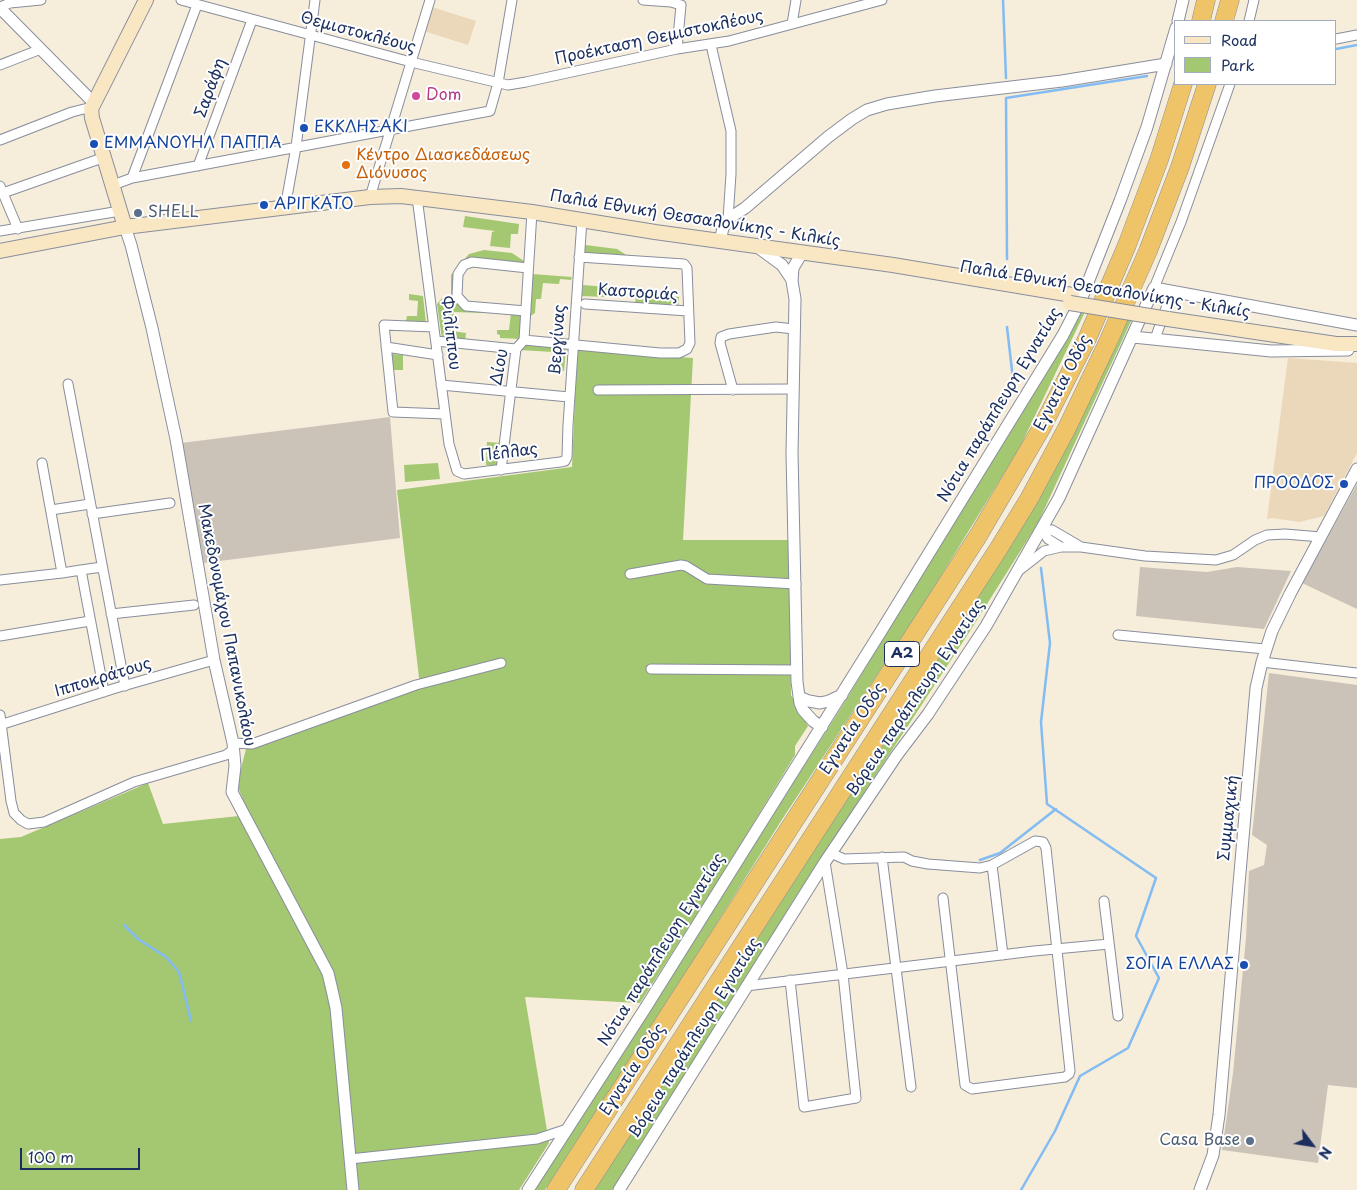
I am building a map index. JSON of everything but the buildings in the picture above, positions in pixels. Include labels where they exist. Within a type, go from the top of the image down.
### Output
[{"type":"highway","points":[[1201,20],[1206,0]]},
{"type":"highway","points":[[1224,20],[1230,0]]},
{"type":"highway","name":"Εγνατία Οδός","points":[[556,1190],[978,536],[1042,427],[1087,339],[1127,245],[1159,160],[1182,85]]},
{"type":"highway","name":"Εγνατία Οδός","points":[[584,1190],[1029,499],[1067,428],[1148,251],[1180,167],[1207,85]]},
{"type":"main road","points":[[124,220],[92,118],[92,105],[146,0]]},
{"type":"main road","name":"Παλιά Εθνική Θεσσαλονίκης - Κιλκίς","points":[[0,250],[124,220],[176,218],[285,208],[370,197],[417,197],[893,265],[1071,299],[1337,337],[1357,343]]},
{"type":"street","points":[[0,140],[92,105],[41,49],[0,8],[10,3],[41,0]]},
{"type":"street","name":"Θεμιστοκλέους","points":[[181,0],[310,36],[498,83]]},
{"type":"street","points":[[285,208],[296,147],[315,0]]},
{"type":"street","points":[[370,197],[430,0]]},
{"type":"street","points":[[113,185],[132,178],[490,111],[498,83],[512,0]]},
{"type":"street","points":[[643,0],[671,2],[681,5],[677,49]]},
{"type":"street","points":[[792,24],[796,0]]},
{"type":"street","name":"Προέκταση Θεμιστοκλέους","points":[[498,83],[513,85],[677,49],[711,44],[882,0]]},
{"type":"street","points":[[1178,20],[1183,0]]},
{"type":"street","points":[[1249,20],[1254,0]]},
{"type":"street","points":[[132,178],[197,5]]},
{"type":"street","name":"Σαράφη","points":[[198,166],[252,20]]},
{"type":"street","name":"Νότια παράπλευρη Εγνατίας","points":[[528,1190],[636,1023],[822,727],[1001,439],[1074,316],[1147,127],[1174,35]]},
{"type":"street","points":[[1337,39],[1357,35]]},
{"type":"street","points":[[711,44],[730,132],[731,174],[728,219],[723,228],[720,241]]},
{"type":"street","points":[[0,65],[41,49]]},
{"type":"street","points":[[728,219],[745,208],[852,118],[867,110],[887,104],[936,96],[1062,81],[1166,64]]},
{"type":"street","name":"Βόρεια παράπλευρη Εγνατίας","points":[[619,1190],[828,858],[896,754],[928,714],[968,655],[1042,529],[1075,466],[1154,288],[1181,222],[1230,85]]},
{"type":"street","points":[[18,229],[1,189],[105,157]]},
{"type":"street","name":"Φιλίππου","points":[[417,197],[449,444],[457,471]]},
{"type":"street","name":"Δίου","points":[[501,470],[516,349],[524,340],[532,212]]},
{"type":"street","points":[[0,231],[124,220]]},
{"type":"street","name":"Μακεδονομάχου Παπανικολάου","points":[[124,220],[152,328],[176,439],[214,660],[233,747],[235,766],[232,792],[328,973],[336,1008],[353,1190]]},
{"type":"street","name":"Βεργίνας","points":[[565,461],[567,457],[569,397],[582,220]]},
{"type":"street","points":[[756,246],[782,265],[792,281]]},
{"type":"street","points":[[795,299],[792,281],[794,265],[802,253]]},
{"type":"street","points":[[802,253],[801,273],[795,299],[793,389],[796,670],[802,706],[806,714],[822,727]]},
{"type":"street","points":[[524,340],[660,353],[680,353],[687,349],[690,344],[687,268],[684,264],[579,256]]},
{"type":"street","points":[[526,311],[466,306],[457,296],[458,274],[464,264],[472,262],[528,268]]},
{"type":"street","points":[[1154,288],[1357,326]]},
{"type":"street","points":[[1155,339],[1172,291]]},
{"type":"street","name":"Καστοριάς","points":[[586,304],[688,311]]},
{"type":"street","points":[[434,327],[384,325],[393,412],[445,414]]},
{"type":"street","points":[[733,390],[720,343],[721,338],[729,334],[776,327],[794,329]]},
{"type":"street","points":[[1133,337],[1271,351],[1357,350]]},
{"type":"street","points":[[436,341],[516,349]]},
{"type":"street","points":[[386,347],[438,355]]},
{"type":"street","points":[[68,384],[125,686]]},
{"type":"street","points":[[441,385],[569,397]]},
{"type":"street","points":[[598,390],[793,389]]},
{"type":"street","name":"Πέλλας","points":[[457,471],[464,474],[565,461]]},
{"type":"street","points":[[42,463],[62,573]]},
{"type":"street","name":"Συμμαχική","points":[[1200,1190],[1212,1154],[1219,1115],[1256,688],[1265,649],[1272,631],[1357,469]]},
{"type":"street","points":[[51,510],[90,504]]},
{"type":"street","points":[[92,514],[170,504]]},
{"type":"street","points":[[1042,529],[1048,540],[1061,547]]},
{"type":"street","points":[[1042,529],[1052,530],[1081,548]]},
{"type":"street","points":[[1017,573],[1033,558],[1044,551],[1061,547],[1145,556],[1216,560],[1233,555],[1255,540],[1267,535],[1285,534],[1321,537]]},
{"type":"street","points":[[630,574],[680,565],[686,566],[707,579],[796,584]]},
{"type":"street","points":[[0,580],[102,567]]},
{"type":"street","points":[[81,570],[104,692]]},
{"type":"street","points":[[111,614],[194,605]]},
{"type":"street","points":[[0,636],[90,621]]},
{"type":"street","points":[[1118,635],[1265,649]]},
{"type":"street","name":"Ιπποκράτους","points":[[0,722],[214,660]]},
{"type":"street","points":[[1262,662],[1357,673]]},
{"type":"street","points":[[0,722],[14,813],[28,824],[44,822],[134,782],[226,755],[233,747],[252,744],[416,684],[501,663]]},
{"type":"street","points":[[651,669],[796,670]]},
{"type":"street","points":[[801,698],[820,703],[830,701],[842,694]]},
{"type":"street","points":[[790,980],[804,1107],[856,1098],[828,858],[904,858],[946,866],[980,868],[992,865],[1035,841],[1043,842],[1045,844],[1070,1071],[1065,1077],[972,1089],[965,1085],[943,898]]},
{"type":"street","points":[[882,857],[911,1087]]},
{"type":"street","points":[[992,865],[1003,955]]},
{"type":"street","points":[[1104,901],[1118,1016]]},
{"type":"street","points":[[746,986],[1057,948],[1109,944]]},
{"type":"street","points":[[350,1159],[537,1139],[567,1129]]},
{"type":"shaded area","points":[[432,7],[476,21],[468,45],[424,31]]},
{"type":"shaded area","points":[[1288,358],[1357,363],[1357,453],[1324,516],[1299,522],[1267,519]]},
{"type":"shaded area","points":[[390,417],[400,538],[204,563],[181,443]]},
{"type":"shaded area","points":[[1357,484],[1357,609],[1302,583]]},
{"type":"shaded area","points":[[1140,567],[1207,572],[1237,567],[1291,571],[1264,629],[1136,616]]},
{"type":"shaded area","points":[[1269,673],[1357,685],[1357,1088],[1328,1085],[1318,1163],[1222,1150],[1233,1073],[1246,938],[1249,871],[1264,865],[1267,845],[1252,835]]},
{"type":"green space","points":[[465,216],[519,224],[518,234],[511,234],[510,248],[490,246],[492,232],[495,231],[463,227]]},
{"type":"green space","points":[[585,245],[617,249],[631,258],[584,255]]},
{"type":"green space","points":[[484,250],[512,253],[527,263],[527,265],[463,263],[455,294],[451,294],[451,275],[469,254]]},
{"type":"green space","points":[[532,274],[572,277],[571,280],[560,279],[559,284],[543,283],[541,299],[536,299],[535,313],[529,317]]},
{"type":"green space","points":[[583,285],[607,287],[606,297],[582,296]]},
{"type":"green space","points":[[636,293],[679,297],[678,309],[635,306]]},
{"type":"green space","points":[[409,294],[423,296],[426,323],[406,321],[407,316],[417,316],[418,301],[409,300]]},
{"type":"green space","points":[[442,298],[455,298],[482,309],[482,313],[454,312],[452,331],[466,333],[465,341],[442,339],[437,304]]},
{"type":"green space","points":[[1078,312],[1085,312],[1019,449],[925,602],[783,818],[685,974],[545,1190],[534,1190],[841,708],[1057,354]]},
{"type":"green space","points":[[511,313],[522,314],[520,339],[500,338],[500,335],[497,334],[497,330],[509,330]]},
{"type":"green space","points":[[1123,317],[1132,319],[1038,523],[970,631],[793,901],[656,1126],[612,1190],[593,1190],[1029,514]]},
{"type":"green space","points":[[526,343],[566,347],[564,371],[552,370],[553,352],[520,350]]},
{"type":"green space","points":[[577,350],[693,358],[683,540],[789,540],[791,695],[808,726],[795,746],[795,755],[720,878],[640,1003],[525,997],[549,1143],[519,1190],[0,1190],[0,839],[21,837],[148,783],[163,824],[239,816],[248,811],[239,790],[238,780],[246,749],[420,686],[397,490],[572,467]]},
{"type":"green space","points":[[392,354],[403,355],[403,370],[391,370]]},
{"type":"green space","points":[[487,442],[501,443],[497,465],[486,465]]},
{"type":"green space","points":[[438,463],[440,479],[405,482],[404,465]]},
{"type":"waterway","points":[[1003,0],[1006,78]]},
{"type":"waterway","points":[[1337,49],[1357,45]]},
{"type":"waterway","points":[[1007,259],[1006,98],[1147,76]]},
{"type":"waterway","points":[[1007,327],[1014,388]]},
{"type":"waterway","points":[[1021,1190],[1055,1131],[1080,1076],[1128,1048],[1159,978],[1136,936],[1156,878],[1047,804],[1041,722],[1050,643],[1041,568]]},
{"type":"waterway","points":[[980,860],[1000,853],[1056,809]]},
{"type":"waterway","points":[[124,925],[138,939],[166,957],[179,972],[191,1021]]},
{"type":"place","name":"Dom","points":[[416,96]]},
{"type":"place","name":"ΕΚΚΛΗΣΑΚΙ","points":[[304,128]]},
{"type":"place","name":"ΕΜΜΑΝΟΥΗΛ ΠΑΠΠΑ","points":[[94,144]]},
{"type":"place","name":"Κέντρο Διασκεδάσεως Διόνυσος","points":[[346,165]]},
{"type":"place","name":"ΑΡΙΓΚΑΤΟ","points":[[264,205]]},
{"type":"place","name":"SHELL","points":[[138,213]]},
{"type":"place","name":"ΠΡΟΟΔΟΣ","points":[[1344,484]]},
{"type":"place","name":"ΣΟΓΙΑ ΕΛΛΑΣ","points":[[1244,965]]},
{"type":"place","name":"Casa Base","points":[[1250,1141]]}]
